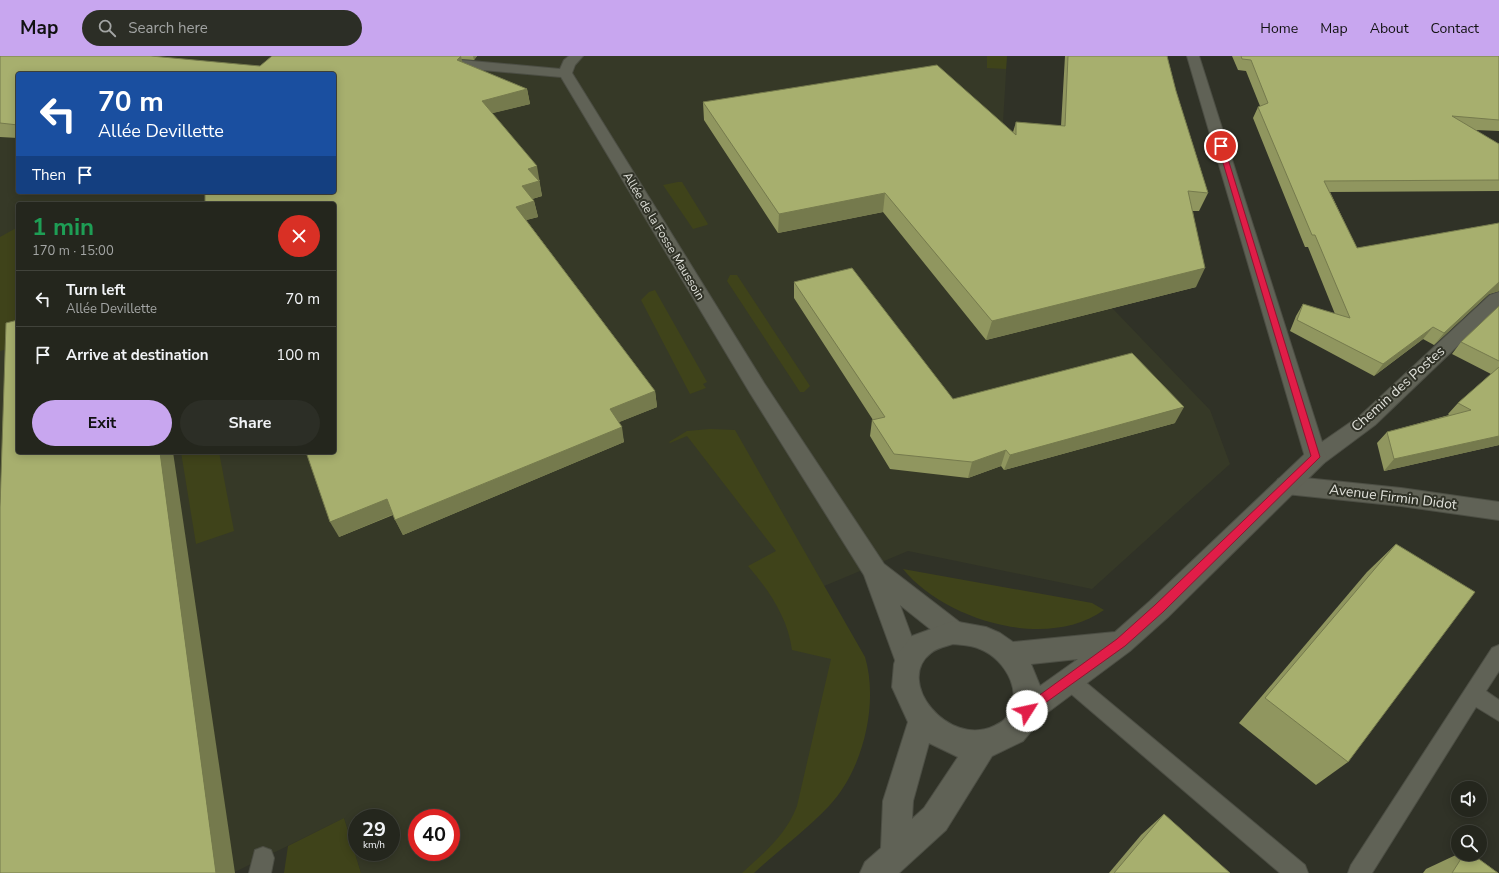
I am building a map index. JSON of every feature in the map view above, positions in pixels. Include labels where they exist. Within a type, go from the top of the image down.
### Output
[{"type":"street","points":[[423,61],[565,73],[577,56]]},
{"type":"street","points":[[1193,56],[1316,457]]},
{"type":"street","name":"Allée de la Fosse Maussoin","points":[[565,73],[757,388],[875,570],[908,662]]},
{"type":"street","name":"Chemin des Postes","points":[[1027,711],[1121,643],[1159,609],[1316,457],[1368,420],[1496,298],[1499,298]]},
{"type":"street","name":"Avenue Firmin Didot","points":[[1286,485],[1401,497],[1499,511]]},
{"type":"street","name":"Allée de la Fosse Maussoin","points":[[875,570],[953,632]]},
{"type":"street","points":[[953,632],[973,634],[992,641],[1008,654],[1019,667],[1026,681],[1029,696],[1027,711],[1018,727],[1003,740],[983,745],[966,745],[950,740],[934,732],[922,721],[912,706],[906,691],[905,676],[908,662],[915,650],[926,641],[938,635],[953,632]]},
{"type":"street","points":[[1008,654],[1121,643]]},
{"type":"street","points":[[886,863],[898,801],[922,721]]},
{"type":"street","points":[[886,863],[935,818],[983,745]]},
{"type":"lane","points":[[1359,873],[1499,654]]},
{"type":"lane","points":[[1070,681],[1297,873]]},
{"type":"lane","points":[[1473,694],[1499,711]]},
{"type":"shaded area","points":[[0,56],[1007,56],[999,190],[1210,410],[1230,464],[1092,589],[908,551],[817,589],[859,667],[810,821],[752,873],[361,873],[357,861],[400,861],[400,809],[348,809],[348,831],[344,818],[235,872],[0,873]]},
{"type":"green space","points":[[987,56],[1007,56],[1006,69],[987,68]]},
{"type":"green space","points":[[682,182],[708,224],[707,225],[693,229],[663,185]]},
{"type":"green space","points":[[16,228],[16,347],[0,351],[0,237]]},
{"type":"green space","points":[[730,275],[737,275],[810,386],[804,392],[800,392],[727,281]]},
{"type":"green space","points":[[655,290],[707,382],[703,384],[706,388],[690,394],[641,300],[649,292]]},
{"type":"green space","points":[[710,429],[735,430],[865,657],[869,675],[869,715],[865,736],[851,774],[841,791],[829,806],[811,824],[754,873],[742,873],[781,835],[797,806],[831,659],[792,650],[790,638],[782,616],[770,595],[748,566],[776,551],[687,436],[670,443],[669,442],[687,431]]},
{"type":"green space","points":[[181,454],[219,454],[234,531],[196,544]]},
{"type":"green space","points":[[903,569],[1092,603],[1104,610],[1081,622],[1054,628],[1026,628],[998,624],[970,615],[944,603],[921,587]]},
{"type":"green space","points":[[344,818],[348,831],[348,861],[357,861],[361,873],[284,873],[288,846]]},
{"type":"building","points":[[0,56],[151,56],[260,66],[272,56],[461,56],[457,60],[527,89],[482,101],[537,166],[528,169],[539,181],[522,186],[534,201],[516,207],[655,391],[610,409],[622,427],[395,520],[387,499],[330,522],[307,454],[336,454],[336,202],[205,202],[205,194],[336,194],[336,72],[16,72],[16,125],[0,123]]},
{"type":"building","points":[[1068,56],[1167,56],[1176,91],[1208,193],[1188,191],[1205,268],[992,321],[885,193],[779,214],[703,102],[937,65],[1016,135],[1016,122],[1065,126]]},
{"type":"building","points":[[1241,56],[1499,56],[1499,120],[1452,116],[1499,144],[1499,180],[1324,181],[1357,248],[1499,223],[1499,282],[1444,333],[1433,327],[1383,364],[1297,320],[1303,304],[1350,318],[1315,235],[1312,235],[1258,107],[1268,103],[1251,60],[1242,59]]},
{"type":"building","points":[[852,268],[953,399],[1132,353],[1184,407],[1010,455],[1006,450],[972,462],[894,454],[872,420],[885,417],[794,282]]},
{"type":"building","points":[[1499,306],[1499,361],[1461,342]]},
{"type":"building","points":[[16,320],[16,454],[160,454],[216,873],[0,873],[0,507],[6,323]]},
{"type":"building","points":[[1499,367],[1499,436],[1394,459],[1387,432],[1471,410],[1458,403]]},
{"type":"building","points":[[1396,544],[1475,592],[1348,762],[1265,698]]},
{"type":"building","points":[[1164,814],[1230,873],[1114,873]]},
{"type":"building","points":[[1460,861],[1482,861],[1498,873],[1452,873]]},
{"type":"route","points":[[1027,711],[1121,643],[1159,609],[1316,457],[1221,146]]}]
